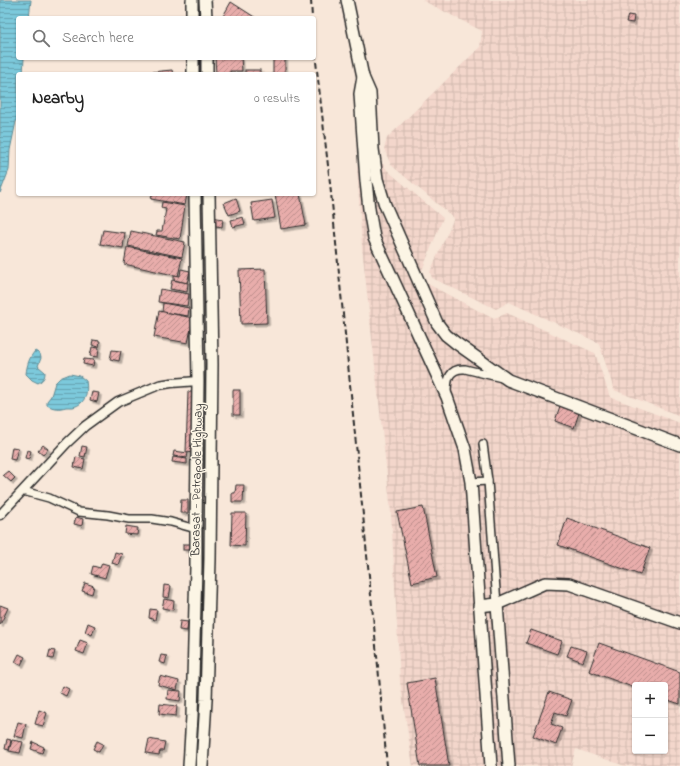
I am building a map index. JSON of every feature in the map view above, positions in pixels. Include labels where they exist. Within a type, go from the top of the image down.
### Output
[{"type":"highway","points":[[192,0],[192,16]]},
{"type":"highway","points":[[205,0],[206,16]]},
{"type":"highway","points":[[347,0],[363,76],[370,93],[373,149],[377,179],[385,205],[437,323],[446,335],[508,380],[680,445]]},
{"type":"highway","points":[[193,60],[193,72]]},
{"type":"highway","points":[[207,60],[207,72]]},
{"type":"highway","points":[[363,76],[360,94],[366,181],[374,238],[447,397],[465,449],[471,482],[491,766]]},
{"type":"highway","name":"Barasat - Petrapole Highway","points":[[189,766],[195,617],[198,381],[195,196]]},
{"type":"highway","name":"Barasat - Petrapole Highway","points":[[202,766],[206,700],[210,552],[212,364],[209,196]]},
{"type":"highway","points":[[479,606],[497,604],[545,583],[569,584],[680,623]]},
{"type":"highway","points":[[497,604],[509,766]]},
{"type":"street","points":[[447,397],[447,381],[456,370],[465,369],[508,380]]},
{"type":"street","points":[[0,516],[67,443],[90,422],[118,402],[159,385],[198,381]]},
{"type":"street","points":[[483,444],[488,481],[497,604]]},
{"type":"street","points":[[471,482],[488,481]]},
{"type":"street","points":[[23,491],[49,498],[79,512],[130,519],[152,519],[171,522],[196,529]]},
{"type":"shaded area","points":[[422,0],[680,0],[680,416],[614,390],[599,343],[509,302],[496,309],[432,278],[430,272],[454,218],[391,165],[384,149],[387,138],[480,47],[482,31]]},
{"type":"shaded area","points":[[383,164],[387,170],[443,218],[421,273],[426,283],[494,319],[507,313],[595,353],[610,397],[680,423],[680,766],[625,766],[576,749],[571,766],[413,766],[400,681],[391,512],[362,247],[357,166]]},
{"type":"water","points":[[0,0],[31,0],[29,16],[16,16],[16,60],[24,60],[23,72],[16,72],[16,122],[10,150],[9,170],[0,193]]},
{"type":"water","points":[[35,351],[40,354],[41,358],[38,366],[45,372],[45,376],[38,383],[26,374],[31,356]]},
{"type":"water","points":[[70,374],[80,376],[86,381],[87,389],[85,397],[81,403],[73,407],[61,408],[47,405],[47,401],[51,396],[55,383],[60,378]]},
{"type":"building","points":[[231,2],[253,16],[223,16]]},
{"type":"building","points":[[628,15],[634,16],[633,23],[626,22]]},
{"type":"building","points":[[215,60],[241,60],[242,71],[216,72]]},
{"type":"building","points":[[273,60],[285,60],[285,72],[273,72]]},
{"type":"building","points":[[172,70],[172,72],[151,72]]},
{"type":"building","points":[[245,70],[260,70],[260,72],[245,72]]},
{"type":"building","points":[[152,196],[187,196],[185,205],[151,199]]},
{"type":"building","points":[[275,196],[300,196],[306,225],[281,229]]},
{"type":"building","points":[[236,198],[240,211],[229,215],[224,203]]},
{"type":"building","points":[[272,200],[275,218],[254,221],[251,203]]},
{"type":"building","points":[[162,202],[185,206],[180,239],[156,235],[157,231],[162,231],[166,209],[161,208]]},
{"type":"building","points":[[212,217],[223,219],[222,227],[211,225]]},
{"type":"building","points":[[243,217],[245,224],[233,227],[231,220]]},
{"type":"building","points":[[103,230],[125,233],[123,248],[100,244]]},
{"type":"building","points":[[131,231],[185,242],[182,257],[128,246]]},
{"type":"building","points":[[127,247],[182,258],[178,276],[124,264]]},
{"type":"building","points":[[181,269],[190,271],[187,283],[174,280],[174,275],[180,276]]},
{"type":"building","points":[[265,269],[267,323],[241,324],[239,270]]},
{"type":"building","points":[[172,280],[188,283],[187,292],[170,289]]},
{"type":"building","points":[[160,289],[189,294],[187,306],[158,302]]},
{"type":"building","points":[[163,303],[189,308],[188,316],[162,312]]},
{"type":"building","points":[[159,311],[193,318],[188,343],[154,337]]},
{"type":"building","points":[[93,340],[100,341],[99,347],[92,345]]},
{"type":"building","points":[[92,347],[99,348],[98,357],[90,356]]},
{"type":"building","points":[[112,350],[121,351],[119,361],[110,359]]},
{"type":"building","points":[[84,359],[94,360],[93,366],[83,364]]},
{"type":"building","points":[[233,390],[240,390],[240,415],[233,415]]},
{"type":"building","points":[[92,392],[99,393],[97,402],[90,400]]},
{"type":"building","points":[[188,392],[195,392],[194,453],[186,452]]},
{"type":"building","points":[[560,406],[579,413],[574,428],[555,421]]},
{"type":"building","points":[[43,445],[48,449],[43,455],[38,451]]},
{"type":"building","points":[[82,446],[87,447],[85,457],[80,456]]},
{"type":"building","points":[[12,447],[18,448],[15,460],[10,459]]},
{"type":"building","points":[[27,450],[31,451],[29,459],[25,458]]},
{"type":"building","points":[[174,451],[188,453],[187,458],[173,456]]},
{"type":"building","points":[[76,457],[85,459],[83,469],[74,467]]},
{"type":"building","points":[[173,457],[187,459],[187,464],[172,462]]},
{"type":"building","points":[[8,471],[15,478],[11,482],[3,475]]},
{"type":"building","points":[[236,485],[244,485],[243,502],[232,502],[232,493],[235,493]]},
{"type":"building","points":[[181,500],[188,500],[188,513],[180,513]]},
{"type":"building","points":[[423,507],[437,577],[412,583],[397,512]]},
{"type":"building","points":[[232,513],[246,513],[245,546],[231,545]]},
{"type":"building","points":[[76,517],[83,519],[82,526],[74,524]]},
{"type":"building","points":[[567,518],[650,548],[640,575],[558,545]]},
{"type":"building","points":[[126,526],[138,528],[137,535],[125,534]]},
{"type":"building","points":[[183,544],[190,544],[190,550],[183,550]]},
{"type":"building","points":[[115,552],[122,554],[118,565],[112,563]]},
{"type":"building","points":[[102,563],[109,565],[105,578],[91,574],[93,566],[100,568]]},
{"type":"building","points":[[85,583],[94,586],[92,594],[82,591]]},
{"type":"building","points":[[164,585],[171,586],[169,598],[163,597]]},
{"type":"building","points":[[164,599],[174,601],[173,610],[162,608]]},
{"type":"building","points":[[0,605],[8,608],[0,625]]},
{"type":"building","points":[[150,609],[157,610],[155,620],[149,618]]},
{"type":"building","points":[[180,621],[188,622],[187,631],[179,630]]},
{"type":"building","points":[[88,623],[95,626],[92,635],[85,632]]},
{"type":"building","points":[[531,630],[562,641],[557,654],[526,643]]},
{"type":"building","points":[[80,640],[88,643],[84,654],[76,651]]},
{"type":"building","points":[[599,643],[680,672],[680,704],[668,700],[668,682],[632,682],[632,687],[589,671]]},
{"type":"building","points":[[571,646],[587,651],[583,662],[567,656]]},
{"type":"building","points":[[50,650],[55,651],[53,659],[48,658]]},
{"type":"building","points":[[19,654],[25,657],[21,665],[15,662]]},
{"type":"building","points":[[161,655],[167,656],[165,664],[159,662]]},
{"type":"building","points":[[160,676],[179,681],[177,690],[158,685]]},
{"type":"building","points":[[435,678],[449,766],[420,766],[407,683]]},
{"type":"building","points":[[63,686],[69,689],[66,696],[60,693]]},
{"type":"building","points":[[168,690],[181,691],[180,701],[167,699]]},
{"type":"building","points":[[549,692],[572,700],[566,716],[555,712],[551,724],[562,728],[556,745],[533,736]]},
{"type":"building","points":[[160,704],[177,706],[176,716],[159,714]]},
{"type":"building","points":[[39,710],[47,713],[43,726],[35,724]]},
{"type":"building","points":[[18,722],[26,724],[23,738],[14,736]]},
{"type":"building","points":[[7,739],[11,740],[9,750],[5,749]]},
{"type":"building","points":[[149,739],[165,742],[163,751],[160,751],[159,755],[146,753]]},
{"type":"building","points":[[12,740],[23,742],[20,753],[9,751]]},
{"type":"building","points":[[97,741],[103,744],[99,752],[93,749]]},
{"type":"building","points":[[33,742],[44,747],[42,753],[31,749]]},
{"type":"railway","points":[[311,0],[312,16]]},
{"type":"railway","points":[[316,60],[330,183],[387,766]]}]
